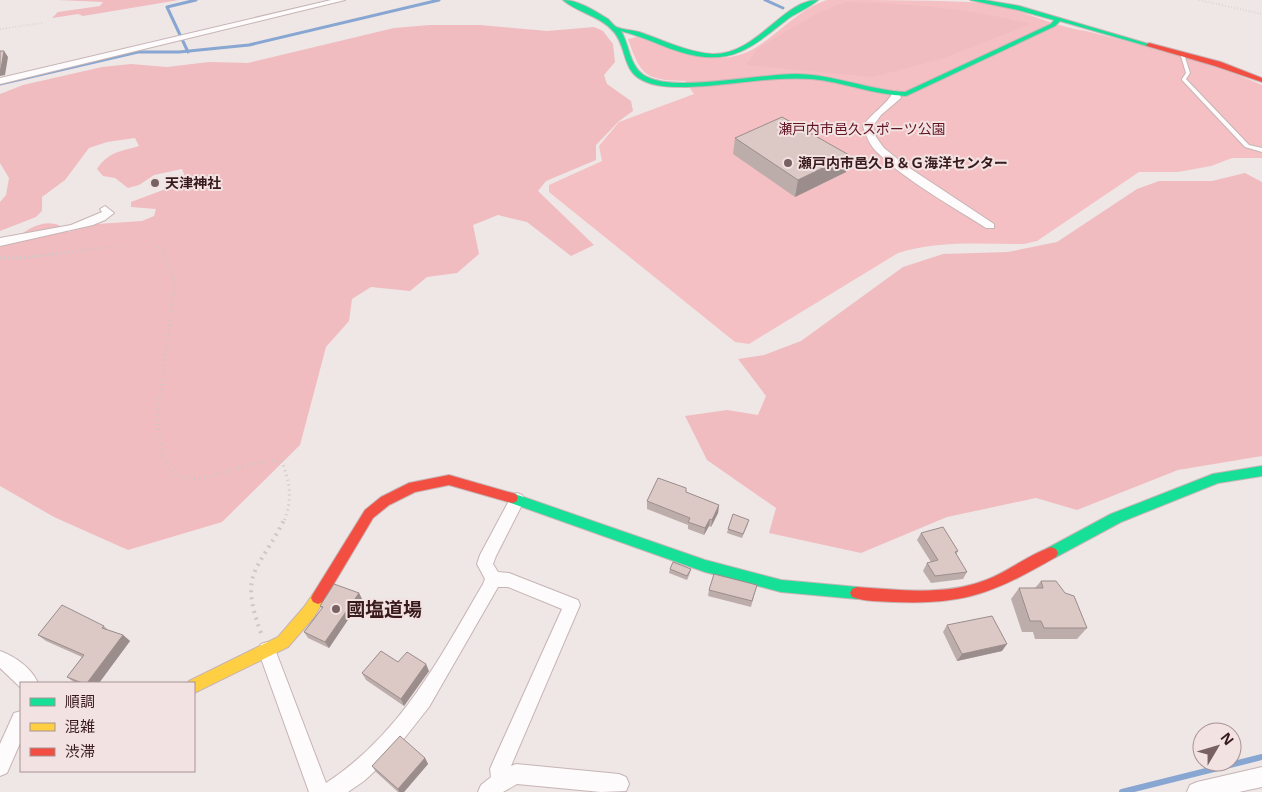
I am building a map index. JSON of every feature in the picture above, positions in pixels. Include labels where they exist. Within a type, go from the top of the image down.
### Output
[{"type":"street","points":[[0,81],[341,0]]},
{"type":"street","points":[[566,0],[614,28],[629,30],[697,55],[720,56],[741,50],[783,18],[815,0]]},
{"type":"street","points":[[973,0],[1019,8],[1059,19],[1218,64],[1262,80]]},
{"type":"street","points":[[614,28],[625,44],[629,66],[633,72],[641,78],[659,84],[686,85],[799,77],[845,82],[896,94],[917,90],[1054,25],[1059,19]]},
{"type":"street","points":[[896,94],[896,98],[874,114],[868,126],[871,137],[880,150],[901,168],[990,226]]},
{"type":"street","points":[[0,242],[86,223],[106,216],[109,213],[105,210]]},
{"type":"street","points":[[195,686],[283,642],[309,612],[369,514],[385,501],[422,484],[449,480],[517,499],[704,566],[781,586],[878,595],[940,595],[978,590],[1018,572],[1094,528],[1217,478],[1262,471]]},
{"type":"street","points":[[330,792],[370,764],[425,698],[490,587],[493,579],[485,564],[517,499]]},
{"type":"street","points":[[493,579],[509,580],[572,606],[494,786]]},
{"type":"street","points":[[268,650],[319,792]]},
{"type":"street","points":[[0,659],[7,662],[28,682]]},
{"type":"street","points":[[0,766],[20,722]]},
{"type":"street","points":[[494,786],[516,774],[619,784]]},
{"type":"street","points":[[1197,792],[1262,777]]},
{"type":"lane","points":[[1182,54],[1188,73],[1184,79],[1247,146],[1262,150]]},
{"type":"path","points":[[1199,0],[1262,14]]},
{"type":"path","points":[[0,30],[42,23]]},
{"type":"path","points":[[0,258],[22,258],[140,242],[155,244],[162,250],[175,282],[157,418],[164,460],[176,476],[198,479],[234,471],[263,460],[281,460],[290,479],[290,506],[281,528],[253,572],[250,593],[268,650]]},
{"type":"green space","name":"瀬戸内市邑久スポーツ公園","points":[[827,0],[987,3],[1073,29],[1153,48],[1219,68],[1262,85],[1262,158],[1232,158],[1211,166],[1178,172],[1139,172],[1037,241],[1024,244],[944,244],[898,253],[749,344],[735,342],[549,192],[549,185],[602,161],[599,146],[619,122],[694,94],[685,81],[661,79],[646,74],[637,61],[628,39],[637,37],[701,57],[733,56],[749,51],[764,42],[801,13]]},
{"type":"shaded area","points":[[58,0],[179,0],[83,16],[78,14],[52,18],[58,12],[100,6],[103,2]]},
{"type":"shaded area","points":[[845,2],[939,8],[985,14],[1031,24],[941,59],[873,77],[746,65],[757,49],[814,15]]},
{"type":"shaded area","points":[[430,25],[480,25],[547,31],[594,27],[603,31],[613,44],[615,62],[604,75],[607,84],[631,101],[633,111],[619,121],[596,145],[596,160],[546,181],[538,191],[594,245],[571,256],[527,222],[498,215],[473,225],[479,254],[457,273],[427,277],[410,291],[371,287],[352,299],[349,321],[326,347],[300,445],[222,522],[128,550],[54,517],[0,486],[0,247],[40,224],[57,224],[68,232],[97,224],[142,221],[154,216],[156,209],[131,207],[131,202],[179,184],[186,179],[182,169],[154,175],[139,185],[128,188],[115,178],[103,176],[97,169],[111,155],[139,146],[135,138],[107,142],[89,148],[65,180],[42,197],[42,211],[36,217],[0,231],[0,202],[6,195],[9,178],[0,163],[0,94],[23,85],[102,67],[131,64],[167,67],[209,62],[248,63],[394,28]]},
{"type":"shaded area","points":[[1245,173],[1262,182],[1262,456],[1178,470],[1077,510],[1036,498],[947,517],[861,553],[769,533],[776,508],[707,460],[685,416],[727,410],[758,415],[766,396],[738,359],[764,355],[801,341],[903,267],[943,254],[1008,252],[1057,242],[1137,189],[1159,181],[1212,181]]},
{"type":"building","points":[[0,51],[4,51],[1,69],[0,69]]},
{"type":"building","points":[[782,117],[849,155],[798,180],[735,138]]},
{"type":"building","points":[[658,478],[686,488],[686,492],[719,505],[712,520],[710,519],[705,528],[688,522],[690,518],[647,501]]},
{"type":"building","points":[[733,514],[749,520],[743,534],[728,529]]},
{"type":"building","points":[[943,527],[958,551],[955,552],[967,572],[935,576],[927,563],[938,560],[921,533]]},
{"type":"building","points":[[673,562],[691,569],[687,576],[670,569]]},
{"type":"building","points":[[714,574],[757,585],[752,601],[709,590]]},
{"type":"building","points":[[1041,581],[1056,581],[1065,593],[1074,596],[1087,628],[1044,628],[1041,621],[1030,621],[1019,588],[1043,588]]},
{"type":"building","points":[[334,584],[359,593],[325,642],[304,632],[323,607],[320,606]]},
{"type":"building","points":[[62,605],[104,626],[102,628],[123,635],[88,682],[80,682],[67,677],[84,655],[38,635]]},
{"type":"building","points":[[992,616],[1007,644],[962,654],[947,625]]},
{"type":"building","points":[[381,651],[398,662],[407,652],[426,664],[401,699],[362,673]]},
{"type":"building","points":[[400,736],[425,758],[398,789],[372,766]]},
{"type":"waterway","points":[[188,51],[167,7],[196,0]]},
{"type":"waterway","points":[[188,51],[249,45],[439,0]]},
{"type":"waterway","points":[[765,0],[783,8]]},
{"type":"waterway","points":[[0,84],[138,52],[188,51]]},
{"type":"waterway","points":[[1122,792],[1262,757]]},
{"type":"traffic: fast","points":[[566,0],[599,17],[616,30],[623,42],[630,63],[639,75],[651,81],[675,85],[795,76],[824,78],[882,92],[906,94],[1053,25],[1059,19],[1149,45]]},
{"type":"traffic: fast","points":[[614,28],[697,54],[713,56],[730,54],[746,47],[796,10],[815,0]]},
{"type":"traffic: fast","points":[[973,0],[1019,8],[1059,19]]},
{"type":"traffic: fast","points":[[1051,553],[1116,518],[1217,478],[1262,471]]},
{"type":"traffic: fast","points":[[512,498],[705,566],[781,586],[857,593]]},
{"type":"traffic: slow","points":[[195,686],[283,642],[309,612],[318,598]]},
{"type":"traffic: jam","points":[[1149,45],[1218,64],[1262,80]]},
{"type":"traffic: jam","points":[[318,598],[369,514],[385,501],[413,487],[449,480],[512,498]]},
{"type":"traffic: jam","points":[[857,593],[919,596],[952,595],[979,589],[998,582],[1051,553]]},
{"type":"place","name":"瀬戸内市邑久Ｂ＆Ｇ海洋センター","points":[[788,163]]},
{"type":"place","name":"天津神社","points":[[155,183]]},
{"type":"place","name":"國塩道場","points":[[336,609]]}]
